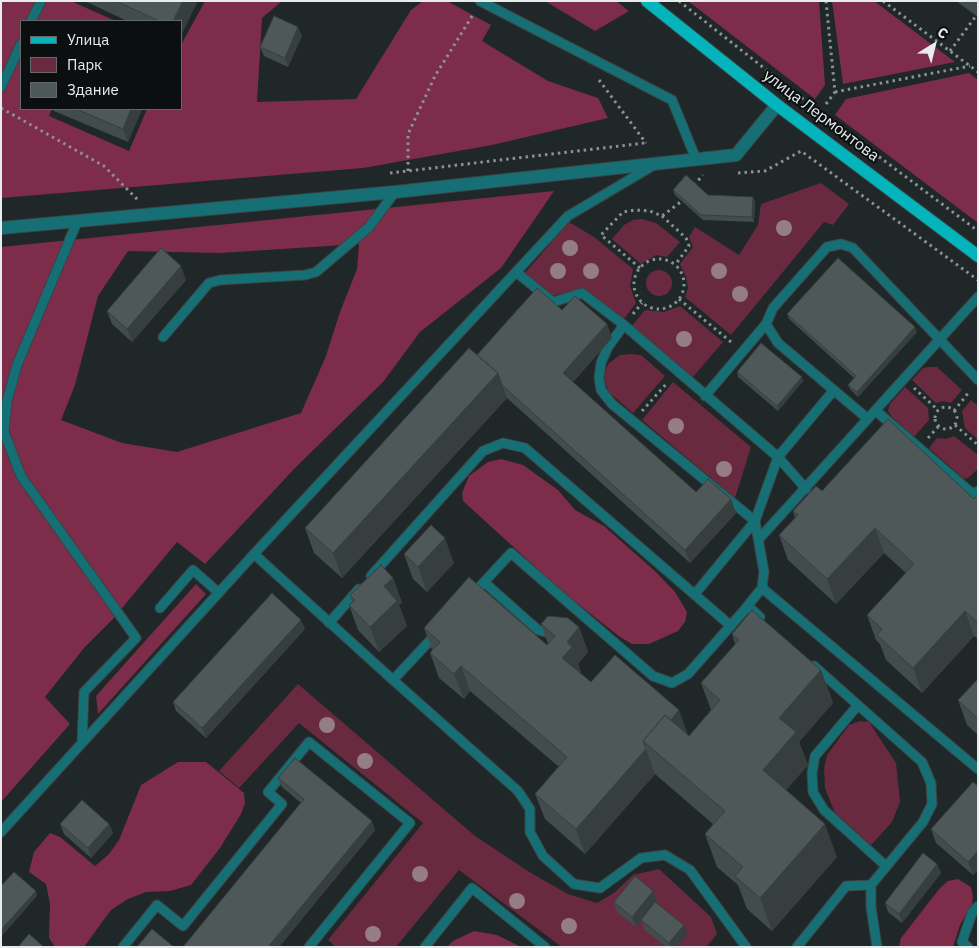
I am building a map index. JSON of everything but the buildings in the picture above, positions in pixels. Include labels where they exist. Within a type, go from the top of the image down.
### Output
[{"type":"main road","name":"улица Лермонтова","points":[[646,1],[777,105],[978,256]]},
{"type":"street","points":[[1,228],[395,192],[736,155],[777,105]]},
{"type":"lane","points":[[31,20],[40,1]]},
{"type":"lane","points":[[480,2],[672,100],[696,159]]},
{"type":"lane","points":[[1,87],[20,46]]},
{"type":"lane","points":[[1,832],[254,554],[568,216],[658,162]]},
{"type":"lane","points":[[163,337],[209,283],[220,280],[305,275],[316,272],[369,227],[395,192]]},
{"type":"lane","points":[[77,222],[17,365],[7,401],[4,432],[21,476],[136,638],[84,692],[82,743]]},
{"type":"lane","points":[[705,396],[766,324],[773,308],[827,247],[841,244],[853,248],[978,380]]},
{"type":"lane","points":[[516,272],[553,302],[582,293],[624,325],[778,457],[806,489]]},
{"type":"lane","points":[[759,539],[978,297]]},
{"type":"lane","points":[[766,324],[778,342],[868,419]]},
{"type":"lane","points":[[464,603],[511,553],[582,620],[653,676],[672,683],[688,674],[762,588],[764,572],[755,521],[612,404],[601,390],[599,378],[608,347],[624,325]]},
{"type":"lane","points":[[695,594],[755,521],[778,457],[834,390]]},
{"type":"lane","points":[[876,411],[974,495],[978,491]]},
{"type":"lane","points":[[329,623],[483,451],[503,443],[524,448],[730,626]]},
{"type":"lane","points":[[254,554],[518,791],[530,809],[530,832],[543,856],[574,884],[600,888],[641,858],[664,855],[690,870],[746,947]]},
{"type":"lane","points":[[160,608],[194,570],[219,593]]},
{"type":"lane","points":[[484,582],[538,630],[553,634],[563,632]]},
{"type":"lane","points":[[762,588],[978,769]]},
{"type":"lane","points":[[740,614],[748,606],[770,626]]},
{"type":"lane","points":[[393,680],[445,624]]},
{"type":"lane","points":[[806,659],[922,762],[931,783],[932,804],[923,822],[871,884],[871,907],[877,947]]},
{"type":"lane","points":[[858,705],[815,756],[812,773],[813,792],[824,810],[886,866]]},
{"type":"lane","points":[[123,947],[157,905],[183,926],[282,804],[268,792],[309,742],[410,823],[313,945]]},
{"type":"lane","points":[[797,947],[846,886],[871,884]]},
{"type":"lane","points":[[425,947],[472,888],[545,947]]},
{"type":"lane","points":[[968,947],[962,942],[972,913],[978,906]]},
{"type":"path","points":[[679,1],[826,117],[978,231]]},
{"type":"path","points":[[826,1],[835,92]]},
{"type":"path","points":[[883,1],[978,72]]},
{"type":"path","points":[[408,171],[408,134],[435,76],[480,2]]},
{"type":"path","points":[[950,51],[976,16]]},
{"type":"path","points":[[826,104],[835,92],[970,66]]},
{"type":"path","points":[[596,76],[658,162]]},
{"type":"path","points":[[1,108],[104,166],[142,204]]},
{"type":"path","points":[[801,151],[978,280]]},
{"type":"path","points":[[694,186],[703,175]]},
{"type":"path","points":[[662,216],[682,200]]},
{"type":"path","points":[[640,268],[601,235],[623,212],[634,210],[650,211],[662,216],[686,238],[689,246],[675,265]]},
{"type":"path","points":[[653,260],[668,261],[675,265],[683,278],[684,285],[680,299],[666,309],[649,308],[642,303],[638,297],[634,282],[640,268],[653,260]]},
{"type":"path","points":[[680,299],[742,351]]},
{"type":"path","points":[[634,421],[677,371]]},
{"type":"path","points":[[905,379],[938,410]]},
{"type":"path","points":[[954,411],[972,388]]},
{"type":"path","points":[[948,407],[954,411],[957,418],[955,425],[949,430],[938,427],[934,420],[938,410],[948,407]]},
{"type":"path","points":[[955,425],[978,445]]},
{"type":"green space","points":[[821,183],[849,204],[833,225],[824,222],[731,335],[685,297],[688,288],[686,277],[680,264],[693,247],[689,237],[695,227],[739,255],[758,225],[761,204]]},
{"type":"green space","points":[[642,219],[656,223],[680,242],[667,257],[656,255],[641,264],[612,239],[624,225],[633,220]]},
{"type":"green space","points":[[569,222],[594,237],[633,269],[630,286],[636,303],[623,320],[579,290],[550,296],[525,273]]},
{"type":"green space","points":[[659,270],[668,274],[672,283],[668,292],[659,296],[650,292],[646,283],[650,274]]},
{"type":"green space","points":[[680,306],[723,342],[692,378],[631,327],[645,310],[664,312]]},
{"type":"green space","points":[[620,355],[641,355],[665,376],[633,413],[610,393],[606,386],[604,374],[608,364]]},
{"type":"green space","points":[[937,367],[962,390],[951,403],[943,401],[936,403],[912,380],[923,368]]},
{"type":"green space","points":[[673,382],[751,447],[735,498],[642,420]]},
{"type":"green space","points":[[905,387],[928,408],[929,420],[914,437],[888,411],[890,404]]},
{"type":"green space","points":[[971,400],[978,406],[978,440],[965,428],[962,411]]},
{"type":"green space","points":[[954,436],[978,455],[978,469],[968,478],[964,479],[929,448],[937,438],[946,439]]},
{"type":"green space","points":[[298,684],[475,836],[531,873],[568,894],[597,903],[614,893],[633,875],[659,869],[711,917],[717,934],[706,947],[562,947],[459,870],[396,947],[336,947],[328,940],[423,823],[299,723],[239,788],[219,771]]},
{"type":"green space","points":[[860,721],[869,722],[896,763],[900,802],[892,822],[871,845],[835,813],[825,788],[824,768],[827,755],[849,725]]},
{"type":"shaded area","points":[[1,1],[76,1],[75,3],[114,20],[20,20],[20,110],[52,110],[49,116],[129,151],[147,110],[182,110],[182,43],[205,1],[282,1],[262,18],[257,102],[356,99],[411,10],[423,1],[447,1],[491,25],[482,41],[548,81],[598,98],[608,118],[492,145],[363,168],[1,198]]},
{"type":"shaded area","points":[[545,1],[616,1],[629,11],[595,31]]},
{"type":"shaded area","points":[[688,1],[819,1],[825,85],[815,99]]},
{"type":"shaded area","points":[[832,1],[874,1],[955,62],[843,84]]},
{"type":"shaded area","points":[[969,73],[978,80],[978,223],[835,115],[846,99]]},
{"type":"shaded area","points":[[554,191],[501,268],[420,332],[383,382],[297,466],[205,564],[177,542],[113,619],[84,648],[45,697],[70,724],[1,802],[1,247]],"holes":[[[359,244],[357,269],[340,312],[326,356],[301,413],[177,452],[122,443],[61,420],[75,385],[98,296],[128,251],[220,253]]]},
{"type":"shaded area","points":[[501,459],[523,465],[558,490],[575,510],[604,526],[656,572],[675,592],[687,612],[685,622],[678,631],[649,644],[632,644],[620,637],[563,592],[463,501],[462,493],[469,476],[488,462]]},
{"type":"shaded area","points":[[196,584],[206,594],[98,714],[96,696]]},
{"type":"shaded area","points":[[178,762],[206,762],[244,793],[245,803],[241,814],[220,848],[191,885],[170,891],[146,892],[128,899],[111,910],[84,947],[55,947],[49,938],[50,904],[46,884],[29,872],[34,852],[50,833],[60,837],[95,866],[109,854],[119,840],[141,785]]},
{"type":"shaded area","points":[[958,879],[971,887],[973,896],[972,905],[960,925],[953,947],[899,947],[901,938],[940,888],[948,881]]},
{"type":"shaded area","points":[[474,931],[497,935],[521,947],[447,947],[453,941]]}]
